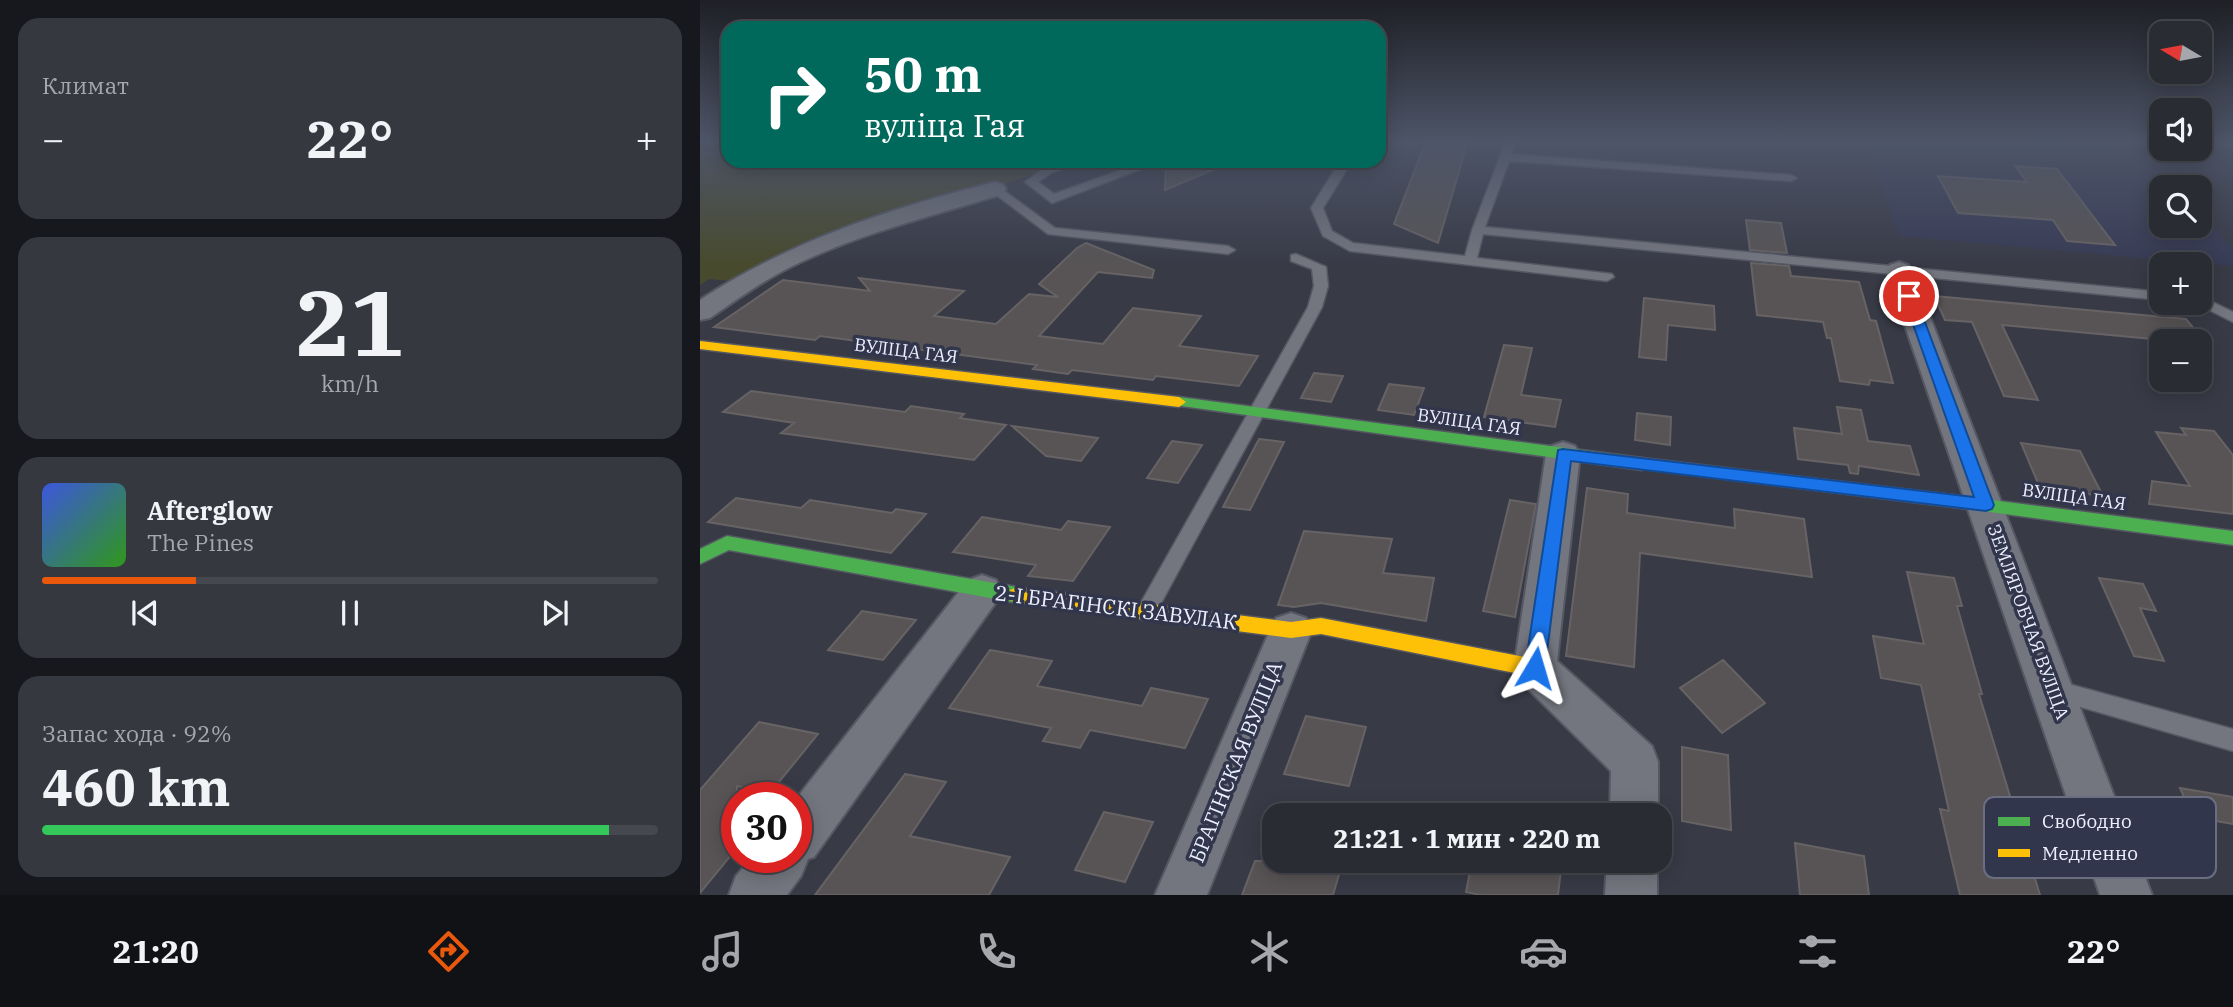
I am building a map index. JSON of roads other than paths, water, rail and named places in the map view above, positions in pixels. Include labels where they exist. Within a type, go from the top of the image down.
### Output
[{"type":"street","points":[[700,312],[753,278],[827,242],[995,189]]},
{"type":"street","name":"ЗЕМЛЯРОБЧАЯ ВУЛІЦА","points":[[1899,270],[2091,797]]},
{"type":"street","name":"ВУЛІЦА ГАЯ","points":[[700,345],[1258,412],[1563,454],[2233,538]]},
{"type":"street","points":[[1563,454],[1535,668],[1635,762],[1633,803]]},
{"type":"street","name":"2-І БРАГІНСКІ ЗАВУЛАК","points":[[700,557],[727,543],[982,591],[1291,630],[1321,626],[1535,668]]},
{"type":"street","points":[[812,818],[982,591]]},
{"type":"street","name":"БРАГІНСКАЯ ВУЛІЦА","points":[[1181,895],[1291,630]]},
{"type":"street","points":[[755,895],[772,873]]},
{"type":"street","points":[[1631,895],[1632,873]]},
{"type":"street","name":"ЗЕМЛЯРОБЧАЯ ВУЛІЦА","points":[[2120,878],[2126,895]]},
{"type":"lane","points":[[1032,183],[1052,199],[1096,183]]},
{"type":"lane","points":[[1333,183],[1317,208],[1327,233],[1350,247],[1607,277]]},
{"type":"lane","points":[[1470,261],[1478,230],[1496,183]]},
{"type":"lane","points":[[995,189],[1052,232],[1228,250]]},
{"type":"lane","points":[[1478,230],[2149,295]]},
{"type":"lane","points":[[1146,612],[1315,307],[1321,286],[1319,267],[1296,258]]},
{"type":"lane","points":[[2212,307],[2233,318]]},
{"type":"lane","points":[[2053,690],[2233,740]]}]
